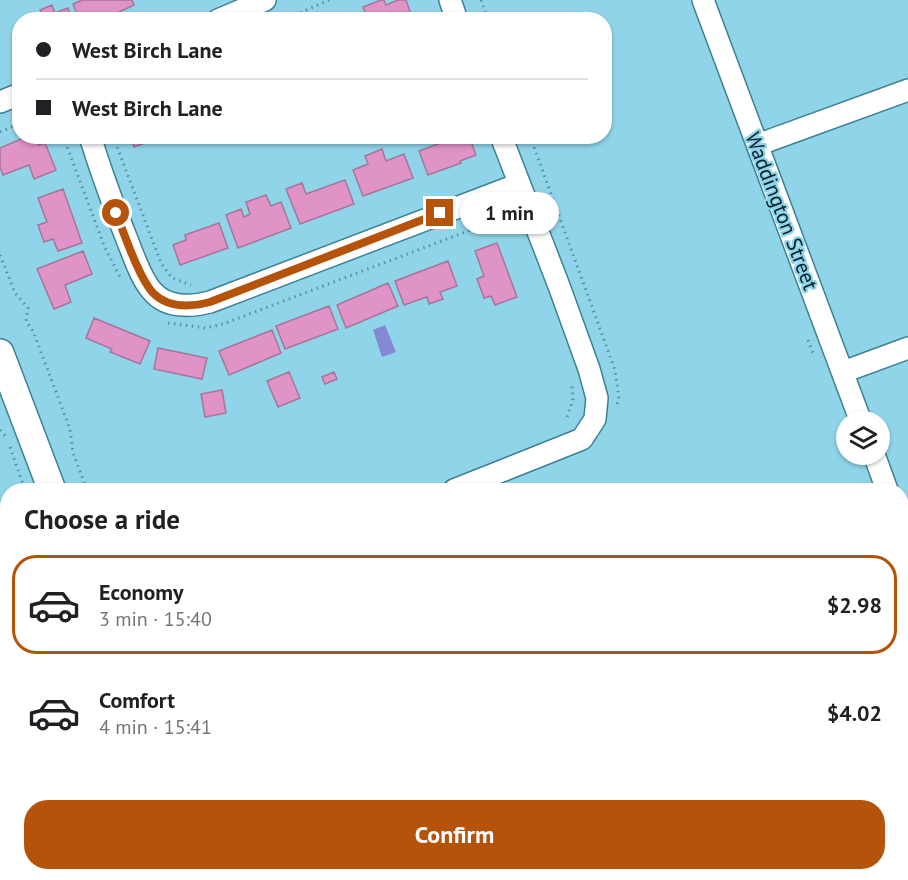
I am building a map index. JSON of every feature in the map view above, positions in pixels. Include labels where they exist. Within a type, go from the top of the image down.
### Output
[{"type":"main road","points":[[0,352],[49,483]]},
{"type":"street","points":[[237,12],[265,0]]},
{"type":"street","name":"Waddington Street","points":[[704,0],[857,411]]},
{"type":"street","points":[[757,145],[908,90]]},
{"type":"street","points":[[93,144],[109,196],[137,264],[153,293],[172,304],[194,306],[210,302],[510,187]]},
{"type":"street","points":[[472,483],[582,439],[595,419],[597,398],[589,369],[510,187],[502,144]]},
{"type":"street","points":[[843,372],[908,348]]},
{"type":"street","points":[[878,465],[884,483]]},
{"type":"path","points":[[302,12],[329,0]]},
{"type":"path","points":[[66,144],[105,248],[125,288]]},
{"type":"path","points":[[116,144],[161,263],[172,278],[189,285],[197,284]]},
{"type":"path","points":[[533,144],[615,370],[619,399],[615,409]]},
{"type":"path","points":[[166,323],[173,326],[206,328],[223,324],[510,215],[510,187]]},
{"type":"path","points":[[0,255],[15,293],[28,308],[26,321],[33,331],[70,429],[73,453],[84,483]]},
{"type":"path","points":[[567,417],[573,400],[569,375]]},
{"type":"path","points":[[0,430],[7,436],[23,483]]},
{"type":"water","points":[[385,325],[396,352],[382,357],[373,330]]},
{"type":"building","points":[[82,0],[132,0],[134,5],[119,12],[76,12],[73,4]]},
{"type":"building","points":[[381,0],[384,0],[386,5],[398,0],[406,0],[410,12],[365,12],[363,7]]},
{"type":"building","points":[[52,5],[55,12],[41,12],[40,10]]},
{"type":"building","points":[[68,8],[69,12],[58,12]]},
{"type":"building","points":[[12,143],[45,144],[56,170],[34,179],[29,165],[3,175],[0,167],[0,148]]},
{"type":"building","points":[[438,144],[472,144],[476,155],[428,175],[419,151]]},
{"type":"building","points":[[382,149],[386,161],[404,154],[413,178],[363,196],[353,170],[368,164],[365,156]]},
{"type":"building","points":[[345,180],[354,204],[300,224],[286,189],[302,183],[306,194]]},
{"type":"building","points":[[63,189],[82,243],[58,251],[53,239],[44,242],[38,225],[47,222],[38,198]]},
{"type":"building","points":[[266,195],[271,206],[281,202],[291,228],[238,248],[226,215],[241,209],[244,217],[250,214],[246,202]]},
{"type":"building","points":[[219,223],[228,248],[180,265],[173,245],[186,240],[185,235]]},
{"type":"building","points":[[497,243],[517,297],[495,305],[491,296],[484,298],[477,279],[484,276],[475,251]]},
{"type":"building","points":[[83,251],[92,274],[65,285],[71,302],[54,309],[37,269]]},
{"type":"building","points":[[448,261],[457,286],[440,292],[443,299],[429,304],[427,297],[404,305],[395,281]]},
{"type":"building","points":[[388,283],[398,306],[346,328],[337,305]]},
{"type":"building","points":[[329,306],[338,329],[285,349],[276,326]]},
{"type":"building","points":[[94,318],[150,341],[140,364],[110,352],[112,349],[86,338]]},
{"type":"building","points":[[272,330],[281,353],[229,375],[219,351]]},
{"type":"building","points":[[158,348],[207,358],[202,379],[154,369]]},
{"type":"building","points":[[289,372],[300,398],[278,407],[267,381]]},
{"type":"building","points":[[334,372],[337,379],[325,384],[322,377]]},
{"type":"building","points":[[222,390],[226,413],[205,417],[201,394]]},
{"type":"route","points":[[116,213],[137,264],[153,293],[172,304],[194,306],[210,302],[440,213]]}]
